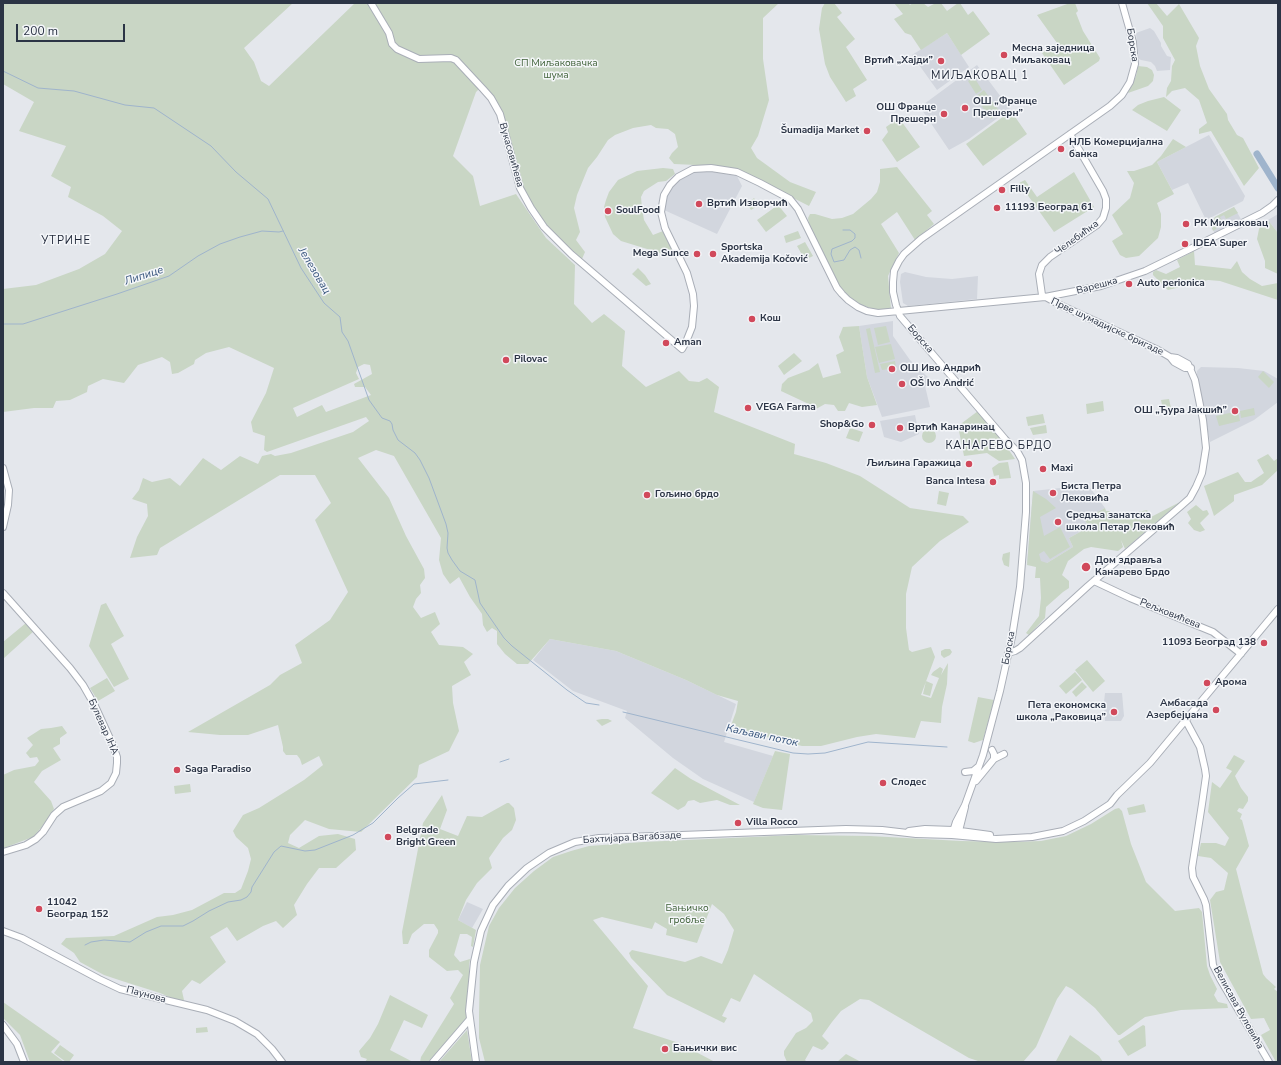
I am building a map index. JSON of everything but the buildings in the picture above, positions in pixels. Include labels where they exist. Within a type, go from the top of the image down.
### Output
[{"type":"street","name":"Вукасовићева","points":[[371,3],[389,33],[392,44],[401,52],[419,59],[451,58],[461,64],[483,89],[497,109],[502,121],[520,188],[530,208],[544,227],[571,254],[682,349]]},
{"type":"street","name":"Борска","points":[[955,833],[965,813],[965,805],[984,755],[1008,653],[1020,587],[1026,512],[1026,483],[1022,460],[1017,451],[1005,439],[898,312],[894,298],[893,282],[897,264],[906,251],[1115,103],[1132,79],[1135,64],[1132,36],[1122,3]]},
{"type":"street","name":"Челебићка","points":[[1045,297],[1042,293],[1040,280],[1040,269],[1042,265],[1050,257],[1097,225],[1103,218],[1106,208],[1106,199],[1103,191],[1070,134]]},
{"type":"street","name":"Варешка","points":[[682,349],[692,327],[694,306],[693,294],[687,273],[665,228],[661,212],[664,195],[670,185],[678,177],[693,169],[712,168],[737,172],[784,195],[793,202],[798,208],[837,288],[855,306],[867,311],[878,313],[1045,297],[1101,286],[1144,271],[1240,225],[1266,211],[1278,200]]},
{"type":"street","points":[[1060,295],[1058,299],[1060,306]]},
{"type":"street","name":"Прве шумадијске бригаде","points":[[1045,297],[1060,306],[1170,357],[1185,362],[1191,368],[1196,382],[1203,420],[1205,462],[1200,480],[1194,491],[1184,503],[1094,581]]},
{"type":"street","points":[[3,468],[9,488],[8,505],[3,527]]},
{"type":"street","points":[[1008,653],[1020,648],[1094,581]]},
{"type":"street","name":"Рељковићева","points":[[1094,581],[1213,632],[1241,654]]},
{"type":"street","name":"Булевар ЈНА","points":[[3,593],[70,668],[83,685],[112,743],[117,757],[117,763],[116,773],[111,783],[106,788],[63,807],[54,815],[43,832],[36,839],[26,845],[3,852]]},
{"type":"street","name":"Бахтијара Вагабзаде","points":[[476,1062],[470,1019],[474,962],[481,930],[503,891],[522,872],[549,853],[578,841],[599,838],[793,830],[858,829],[907,832],[925,829],[996,839],[1032,837],[1063,831],[1100,811],[1112,802],[1116,796],[1155,758],[1278,609]]},
{"type":"street","name":"Велисава Вуловића","points":[[1186,721],[1200,747],[1206,776],[1192,868],[1194,880],[1206,905],[1213,964],[1220,980],[1269,1062]]},
{"type":"street","points":[[992,750],[994,759]]},
{"type":"street","points":[[973,785],[994,759],[1004,754]]},
{"type":"street","points":[[973,785],[972,778],[965,772],[973,771],[980,764]]},
{"type":"street","name":"Паунова","points":[[3,931],[22,938],[99,979],[120,988],[207,1010],[235,1020],[260,1037],[282,1062]]},
{"type":"street","points":[[432,1062],[470,1019]]},
{"type":"street","points":[[3,1025],[17,1044],[24,1062]]},
{"type":"shaded area","points":[[1150,28],[1154,31],[1167,56],[1171,57],[1170,70],[1157,71],[1151,62],[1139,59],[1136,33]]},
{"type":"shaded area","name":"Вртић „Хајди”","points":[[947,33],[969,67],[937,90],[912,55]]},
{"type":"shaded area","name":"ОШ „Франце Прешерн”","points":[[977,65],[1010,109],[969,139],[949,150],[920,107]]},
{"type":"shaded area","points":[[1209,135],[1245,196],[1243,201],[1206,220],[1188,183],[1172,190],[1157,162]]},
{"type":"shaded area","name":"Вртић Изворчић","points":[[709,171],[737,176],[742,186],[717,234],[664,210],[666,197],[678,181],[688,174]]},
{"type":"shaded area","points":[[1234,207],[1242,221],[1216,235],[1211,227],[1212,221],[1215,217]]},
{"type":"shaded area","points":[[1278,214],[1278,233],[1268,220]]},
{"type":"shaded area","points":[[905,272],[926,277],[952,279],[978,276],[977,299],[908,306],[903,303],[900,282],[901,274]]},
{"type":"shaded area","name":"ОШ Иво Андрић","points":[[893,321],[893,336],[910,360],[931,380],[928,385],[925,386],[930,407],[882,417],[867,377],[859,326]]},
{"type":"shaded area","name":"ОШ „Ђура Јакшић”","points":[[1201,367],[1238,368],[1264,371],[1278,379],[1278,402],[1254,420],[1210,442],[1197,375],[1197,371]]},
{"type":"shaded area","name":"Вртић Канаринац","points":[[915,415],[919,434],[901,442],[884,437],[880,421]]},
{"type":"shaded area","name":"Средња занатска школа Петар Лековић","points":[[1088,485],[1105,508],[1084,519],[1089,527],[1069,538],[1073,547],[1047,563],[1027,563],[1033,491]]},
{"type":"shaded area","points":[[550,639],[616,651],[686,680],[736,704],[724,742],[773,756],[754,802],[703,779],[673,758],[625,718],[627,711],[573,691],[533,660]]},
{"type":"shaded area","name":"Пета економска школа „Раковица”","points":[[1105,693],[1122,693],[1124,716],[1121,721],[1105,721]]},
{"type":"shaded area","points":[[467,902],[483,909],[472,928],[458,920]]},
{"type":"green space","name":"СП Миљаковачка шума","points":[[3,3],[293,3],[244,48],[254,62],[261,81],[269,86],[355,3],[779,3],[763,18],[763,59],[769,100],[758,136],[751,148],[757,158],[790,182],[816,192],[809,206],[748,175],[718,166],[674,164],[669,158],[678,147],[675,134],[668,129],[656,128],[651,125],[633,128],[615,135],[608,140],[588,168],[577,195],[574,208],[580,232],[576,240],[585,252],[582,259],[559,238],[534,210],[521,181],[505,122],[498,104],[491,93],[483,85],[476,92],[453,156],[473,176],[480,206],[516,194],[546,238],[575,265],[574,304],[592,323],[604,314],[625,331],[622,366],[646,387],[679,371],[689,381],[699,382],[707,378],[719,387],[714,412],[795,444],[794,454],[826,463],[860,476],[910,508],[963,516],[969,522],[940,541],[912,567],[906,594],[906,628],[909,650],[912,652],[931,647],[935,657],[921,695],[931,698],[939,678],[931,675],[940,667],[943,669],[941,675],[948,663],[947,684],[942,707],[941,723],[921,721],[915,738],[876,734],[821,746],[802,746],[730,728],[736,712],[738,701],[717,695],[686,680],[616,651],[550,639],[528,664],[517,664],[505,654],[497,644],[497,631],[492,628],[487,632],[483,625],[482,614],[470,597],[459,577],[450,584],[443,574],[439,560],[441,538],[394,456],[376,450],[358,458],[389,498],[406,536],[424,569],[425,578],[420,585],[421,593],[416,599],[413,607],[421,618],[435,612],[440,624],[431,632],[439,645],[463,647],[473,654],[464,662],[471,675],[452,686],[453,703],[459,731],[449,751],[419,765],[417,777],[361,832],[329,829],[305,820],[290,835],[288,843],[299,848],[319,836],[338,834],[355,839],[356,850],[336,868],[319,868],[294,905],[297,915],[283,928],[276,921],[263,926],[237,941],[227,927],[210,937],[226,962],[200,984],[192,980],[182,991],[184,1000],[176,1000],[160,993],[104,975],[80,962],[74,953],[61,944],[66,938],[114,936],[157,917],[192,910],[224,893],[235,893],[241,889],[251,859],[248,848],[236,837],[233,831],[243,815],[259,808],[304,780],[323,765],[319,756],[302,765],[297,755],[286,755],[283,751],[278,725],[248,735],[220,735],[188,732],[270,685],[280,675],[302,663],[295,645],[330,620],[348,592],[315,520],[331,503],[315,475],[280,475],[160,548],[157,555],[130,558],[137,537],[148,516],[147,504],[132,499],[139,490],[143,478],[152,482],[170,478],[180,486],[203,458],[221,470],[240,456],[258,464],[262,456],[271,454],[275,456],[291,453],[353,432],[369,421],[366,417],[267,452],[264,450],[265,436],[253,432],[251,422],[266,393],[274,368],[229,347],[206,353],[195,360],[194,364],[178,373],[172,374],[170,362],[162,357],[138,365],[124,383],[103,379],[88,386],[87,392],[70,400],[56,401],[53,408],[34,408],[3,412],[3,289],[36,285],[79,269],[105,254],[122,231],[103,216],[68,197],[71,187],[51,176],[66,146],[19,131],[34,102],[3,84]],"holes":[[[364,364],[370,365],[372,374],[354,384],[355,387],[365,387],[371,395],[326,412],[322,405],[297,417],[293,408],[359,379],[356,373],[358,367]]]},
{"type":"green space","points":[[825,3],[834,3],[842,13],[837,17],[855,39],[846,47],[867,80],[853,89],[856,96],[846,102],[830,77],[825,64],[819,29],[822,8]]},
{"type":"green space","points":[[894,3],[908,3],[910,5],[913,3],[923,3],[928,7],[936,3],[941,3],[947,11],[960,3],[968,15],[973,11],[990,34],[961,55],[947,33],[921,50],[911,35],[905,33],[894,19],[903,14]]},
{"type":"green space","points":[[1070,3],[1075,3],[1078,11],[1076,13],[1083,31],[1100,58],[1099,61],[1064,85],[1042,53],[1057,43],[1037,15]]},
{"type":"green space","points":[[1147,3],[1156,3],[1167,16],[1179,4],[1199,38],[1196,46],[1200,66],[1209,89],[1227,114],[1228,120],[1237,135],[1243,138],[1259,168],[1244,186],[1211,131],[1199,134],[1199,129],[1207,123],[1199,100],[1185,88],[1172,91],[1166,97],[1167,88],[1171,81],[1172,66],[1175,60],[1163,38],[1163,26]]},
{"type":"green space","points":[[1138,66],[1147,67],[1152,70],[1154,75],[1153,81],[1148,86],[1128,93],[1136,76]]},
{"type":"green space","points":[[974,77],[982,90],[976,94],[968,81]]},
{"type":"green space","points":[[984,90],[1000,112],[991,119],[975,97]]},
{"type":"green space","points":[[1164,97],[1181,110],[1167,131],[1132,110],[1138,105]]},
{"type":"green space","points":[[1011,111],[1027,134],[983,166],[966,144]]},
{"type":"green space","points":[[899,118],[920,147],[897,162],[882,140],[888,132],[886,127]]},
{"type":"green space","points":[[1173,139],[1186,147],[1157,162],[1174,194],[1157,203],[1161,214],[1161,227],[1158,238],[1139,256],[1126,258],[1120,255],[1112,241],[1123,234],[1112,215],[1130,198],[1134,183],[1127,171],[1134,171],[1152,165],[1161,156]]},
{"type":"green space","points":[[897,167],[932,211],[927,215],[934,224],[915,240],[897,212],[881,224],[899,253],[888,276],[891,309],[874,309],[855,303],[842,291],[809,225],[808,218],[810,214],[832,219],[842,218],[853,214],[877,192],[880,182],[880,169]]},
{"type":"green space","points":[[663,168],[673,169],[675,174],[666,181],[658,182],[644,191],[641,197],[644,220],[653,235],[663,231],[675,253],[670,256],[621,241],[613,234],[605,217],[604,207],[609,192],[618,180],[637,171]]},
{"type":"green space","points":[[1074,172],[1094,207],[1054,232],[1019,183],[1025,180],[1037,197]]},
{"type":"green space","points":[[754,198],[759,205],[751,210],[747,204]]},
{"type":"green space","points":[[778,205],[787,216],[766,232],[757,220]]},
{"type":"green space","points":[[1234,207],[1238,213],[1226,219],[1224,215],[1220,217],[1222,221],[1213,231],[1211,224],[1215,217]]},
{"type":"green space","points":[[1268,220],[1278,233],[1278,274],[1265,268],[1265,261],[1257,239],[1259,229],[1263,221]]},
{"type":"green space","points":[[798,231],[801,238],[786,243],[784,236]]},
{"type":"green space","points":[[805,242],[813,256],[805,260],[797,246]]},
{"type":"green space","points":[[1194,251],[1195,265],[1231,269],[1237,261],[1242,272],[1262,286],[1278,283],[1278,300],[1220,281],[1208,280],[1168,290],[1153,275],[1153,272],[1156,270],[1166,274],[1180,267],[1177,260]]},
{"type":"green space","points":[[638,268],[651,284],[646,286],[632,274]]},
{"type":"green space","points":[[859,326],[867,377],[877,405],[862,407],[849,403],[845,411],[838,411],[834,405],[825,404],[816,409],[813,406],[781,391],[782,384],[788,378],[809,370],[818,363],[823,378],[841,373],[836,355],[844,351],[839,337],[843,327]]},
{"type":"green space","points":[[886,326],[890,342],[878,345],[874,328]]},
{"type":"green space","points":[[870,328],[880,372],[875,373],[866,329]]},
{"type":"green space","points":[[891,344],[895,359],[879,363],[875,347]]},
{"type":"green space","points":[[794,353],[802,361],[784,375],[778,366]]},
{"type":"green space","points":[[895,361],[896,368],[882,370],[880,364]]},
{"type":"green space","points":[[1263,371],[1274,382],[1269,388],[1258,377]]},
{"type":"green space","points":[[1169,399],[1171,408],[1163,410],[1161,400]]},
{"type":"green space","points":[[1103,401],[1104,411],[1087,414],[1086,404]]},
{"type":"green space","points":[[1254,408],[1255,415],[1241,418],[1240,411]]},
{"type":"green space","points":[[978,411],[998,434],[1015,459],[999,461],[987,453],[964,456],[958,426]]},
{"type":"green space","points":[[1238,411],[1240,421],[1219,426],[1216,416]]},
{"type":"green space","points":[[1043,414],[1045,423],[1028,426],[1026,417]]},
{"type":"green space","points":[[1046,425],[1047,433],[1033,435],[1030,428]]},
{"type":"green space","points":[[850,428],[863,432],[859,442],[846,438]]},
{"type":"green space","points":[[929,429],[934,431],[936,436],[934,441],[929,443],[924,441],[922,436],[924,431]]},
{"type":"green space","points":[[1268,454],[1274,461],[1278,458],[1278,470],[1262,485],[1234,495],[1234,501],[1214,516],[1204,486],[1238,472],[1245,482],[1251,482],[1264,473],[1257,460]]},
{"type":"green space","points":[[1008,462],[1011,478],[999,479],[999,475],[994,476],[992,468],[999,463]]},
{"type":"green space","points":[[939,491],[949,493],[946,506],[937,504]]},
{"type":"green space","points":[[1033,491],[1046,499],[1056,508],[1040,517],[1044,536],[1060,527],[1070,547],[1050,559],[1044,551],[1039,554],[1041,561],[1047,563],[1073,547],[1069,538],[1089,527],[1084,519],[1105,508],[1106,511],[1110,511],[1114,517],[1147,510],[1151,517],[1180,502],[1125,549],[1121,540],[1123,547],[1118,551],[1091,547],[1084,549],[1068,561],[1062,575],[1069,581],[1069,588],[1046,607],[1045,618],[1029,635],[1026,633],[1039,616],[1041,598],[1040,578],[1035,578],[1036,567],[1027,565]]},
{"type":"green space","points":[[1196,505],[1203,511],[1207,510],[1209,514],[1200,523],[1205,530],[1200,532],[1194,530],[1188,523],[1191,519],[1187,512]]},
{"type":"green space","points":[[1010,552],[1009,567],[1004,565],[1002,559],[1003,554]]},
{"type":"green space","points":[[106,603],[124,636],[111,644],[129,679],[114,687],[89,646],[101,605]]},
{"type":"green space","points":[[26,623],[34,631],[3,659],[3,642]]},
{"type":"green space","points":[[950,649],[952,652],[944,658],[941,655],[941,651]]},
{"type":"green space","points":[[1087,660],[1105,681],[1093,692],[1075,670]]},
{"type":"green space","points":[[1075,672],[1082,680],[1066,694],[1059,686]]},
{"type":"green space","points":[[107,678],[115,691],[98,701],[90,688]]},
{"type":"green space","points":[[926,681],[933,684],[930,696],[923,694]]},
{"type":"green space","points":[[1082,682],[1087,687],[1076,697],[1072,692]]},
{"type":"green space","points":[[978,697],[994,700],[983,740],[974,743],[968,741]]},
{"type":"green space","points":[[602,719],[612,721],[602,726],[596,720]]},
{"type":"green space","points":[[62,726],[67,733],[60,738],[60,744],[53,748],[61,760],[42,771],[34,782],[51,801],[54,809],[33,837],[4,848],[3,775],[14,770],[35,766],[39,761],[37,757],[30,758],[26,753],[33,745],[27,738],[41,729]]},
{"type":"green space","points":[[775,751],[790,754],[782,810],[763,808],[753,804]]},
{"type":"green space","points":[[1234,755],[1245,761],[1235,776],[1241,788],[1248,797],[1248,801],[1243,809],[1239,808],[1237,811],[1242,814],[1240,819],[1242,820],[1249,846],[1236,869],[1263,974],[1276,987],[1274,989],[1278,992],[1278,1062],[1276,1062],[1261,1035],[1270,1030],[1264,1018],[1251,1019],[1220,962],[1210,900],[1216,892],[1224,890],[1228,873],[1211,858],[1198,856],[1201,843],[1216,843],[1225,846],[1229,838],[1208,812],[1212,782],[1220,788],[1232,771],[1226,768]]},
{"type":"green space","points":[[675,768],[691,779],[740,805],[730,805],[717,800],[700,803],[694,800],[688,801],[685,806],[678,810],[651,793]]},
{"type":"green space","points":[[190,784],[191,792],[175,794],[174,786]]},
{"type":"green space","points":[[442,795],[447,810],[440,829],[458,836],[467,816],[482,817],[507,803],[514,808],[516,820],[512,830],[503,838],[489,858],[492,868],[477,883],[466,900],[458,920],[476,930],[473,947],[471,946],[472,937],[467,934],[460,934],[454,955],[460,962],[470,959],[466,1019],[428,1062],[420,1062],[421,1057],[454,1004],[450,998],[463,975],[458,970],[447,971],[429,957],[429,950],[438,933],[438,930],[434,924],[424,924],[412,934],[408,944],[403,944],[402,932],[423,823]]},
{"type":"green space","points":[[1144,804],[1146,812],[1129,815],[1127,808]]},
{"type":"green space","name":"Бањичко гробље","points":[[1119,808],[1122,811],[1131,844],[1146,882],[1175,911],[1199,908],[1202,912],[1207,966],[1217,989],[1214,995],[1218,1002],[1227,1004],[1228,1008],[1181,1010],[1145,1017],[1118,1035],[1095,1008],[1072,989],[1066,986],[1057,999],[1036,1047],[1023,1062],[981,1062],[969,1058],[869,1000],[860,999],[841,1011],[822,1036],[829,1043],[825,1048],[822,1050],[813,1046],[805,1060],[807,1062],[787,1062],[784,1051],[796,1033],[806,1028],[813,1021],[811,1013],[754,974],[740,1002],[731,998],[722,1016],[727,1018],[724,1023],[667,995],[631,958],[629,953],[632,950],[685,962],[701,956],[722,964],[734,930],[724,914],[712,904],[697,943],[666,935],[667,929],[655,922],[652,929],[602,917],[593,920],[648,986],[633,1028],[679,1043],[715,1062],[485,1062],[479,1038],[480,965],[489,926],[499,908],[515,888],[553,857],[589,846],[796,835],[870,836],[961,841],[1041,841],[1066,836]]},
{"type":"green space","points":[[390,995],[428,1015],[422,1028],[404,1020],[390,1050],[413,1062],[365,1062],[367,1059],[361,1057],[359,1051],[370,1038],[378,1024]]},
{"type":"green space","points":[[3,1002],[60,1042],[51,1052],[64,1062],[30,1062],[20,1035],[3,1018]]},
{"type":"green space","points":[[1143,1025],[1145,1026],[1146,1046],[1128,1056],[1118,1041]]},
{"type":"green space","points":[[207,1027],[208,1032],[196,1033],[196,1028]]},
{"type":"green space","points":[[467,1030],[472,1062],[439,1062]]},
{"type":"green space","points":[[1070,1035],[1099,1056],[1103,1062],[1056,1061]]},
{"type":"green space","points":[[60,1045],[74,1055],[69,1062],[66,1062],[54,1053]]},
{"type":"green space","points":[[846,1054],[861,1062],[837,1062]]},
{"type":"waterway","name":"Јелезовац","points":[[3,71],[38,88],[74,91],[125,105],[154,108],[211,146],[236,172],[268,199],[301,268],[324,303],[340,317],[342,332],[348,341],[369,400],[382,418],[390,421],[398,440],[415,453],[420,460],[429,478],[446,524],[448,533],[448,553],[460,571],[475,580],[480,603],[504,638],[512,646],[567,690],[586,703],[599,705]]},
{"type":"waterway","points":[[1257,154],[1278,188]]},
{"type":"waterway","points":[[843,230],[850,230],[855,234],[855,238],[852,241],[832,249],[831,254],[834,262],[844,260],[850,250],[855,247],[859,250],[861,258]]},
{"type":"waterway","name":"Липице","points":[[3,324],[23,324],[169,276],[198,256],[220,244],[240,237],[262,231],[283,231]]},
{"type":"waterway","name":"Каљави поток","points":[[623,712],[793,753],[825,753],[868,742],[947,747]]},
{"type":"waterway","points":[[500,762],[509,759]]},
{"type":"waterway","name":"Каљави поток","points":[[85,945],[91,942],[104,940],[130,942],[146,932],[161,926],[183,926],[228,902],[241,900],[247,897],[251,892],[252,887],[274,852],[281,846],[305,851],[315,850],[353,835],[373,823],[414,784],[448,780]]},
{"type":"place","name":"Месна заједница Миљаковац","points":[[1004,55]]},
{"type":"place","name":"Вртић „Хајди”","points":[[941,61]]},
{"type":"place","name":"ОШ „Франце Прешерн”","points":[[965,108]]},
{"type":"place","name":"ОШ Франце Прешерн","points":[[944,114]]},
{"type":"place","name":"Šumadija Market","points":[[867,131]]},
{"type":"place","name":"НЛБ Комерцијална банка","points":[[1061,149]]},
{"type":"place","name":"Filly","points":[[1002,190]]},
{"type":"place","name":"Вртић Изворчић","points":[[699,204]]},
{"type":"place","name":"11193 Београд 61","points":[[997,208]]},
{"type":"place","name":"SoulFood","points":[[608,211]]},
{"type":"place","name":"РК Миљаковац","points":[[1186,224]]},
{"type":"place","name":"IDEA Super","points":[[1185,244]]},
{"type":"place","name":"Mega Sunce","points":[[697,254]]},
{"type":"place","name":"Sportska Akademija Kočović","points":[[713,254]]},
{"type":"place","name":"Auto perionica","points":[[1129,284]]},
{"type":"place","name":"Кош","points":[[752,319]]},
{"type":"place","name":"Aman","points":[[666,343]]},
{"type":"place","name":"Pilovac","points":[[506,360]]},
{"type":"place","name":"ОШ Иво Андрић","points":[[892,369]]},
{"type":"place","name":"OŠ Ivo Andrić","points":[[902,384]]},
{"type":"place","name":"VEGA Farma","points":[[748,408]]},
{"type":"place","name":"ОШ „Ђура Јакшић”","points":[[1235,411]]},
{"type":"place","name":"Shop&Go","points":[[872,425]]},
{"type":"place","name":"Вртић Канаринац","points":[[900,428]]},
{"type":"place","name":"Љиљина Гаражица","points":[[969,464]]},
{"type":"place","name":"Maxi","points":[[1043,469]]},
{"type":"place","name":"Banca Intesa","points":[[993,482]]},
{"type":"place","name":"Биста Петра Лековића","points":[[1053,493]]},
{"type":"place","name":"Гољино брдо","points":[[647,495]]},
{"type":"place","name":"Средња занатска школа Петар Лековић","points":[[1058,522]]},
{"type":"place","name":"Дом здравља Канарево Брдо","points":[[1086,567]]},
{"type":"place","name":"11093 Београд 138","points":[[1264,643]]},
{"type":"place","name":"Арома","points":[[1207,683]]},
{"type":"place","name":"Амбасада Азербејџана","points":[[1216,710]]},
{"type":"place","name":"Пета економска школа „Раковица”","points":[[1114,712]]},
{"type":"place","name":"Saga Paradiso","points":[[177,770]]},
{"type":"place","name":"Слодес","points":[[883,783]]},
{"type":"place","name":"Villa Rocco","points":[[738,823]]},
{"type":"place","name":"Belgrade Bright Green","points":[[388,837]]},
{"type":"place","name":"11042 Београд 152","points":[[39,909]]},
{"type":"place","name":"Бањички вис","points":[[665,1049]]},
{"type":"district","name":"МИЉАКОВАЦ 1","points":[[980,76]]},
{"type":"district","name":"УТРИНЕ","points":[[66,241]]},
{"type":"district","name":"КАНАРЕВО БРДО","points":[[999,446]]}]
